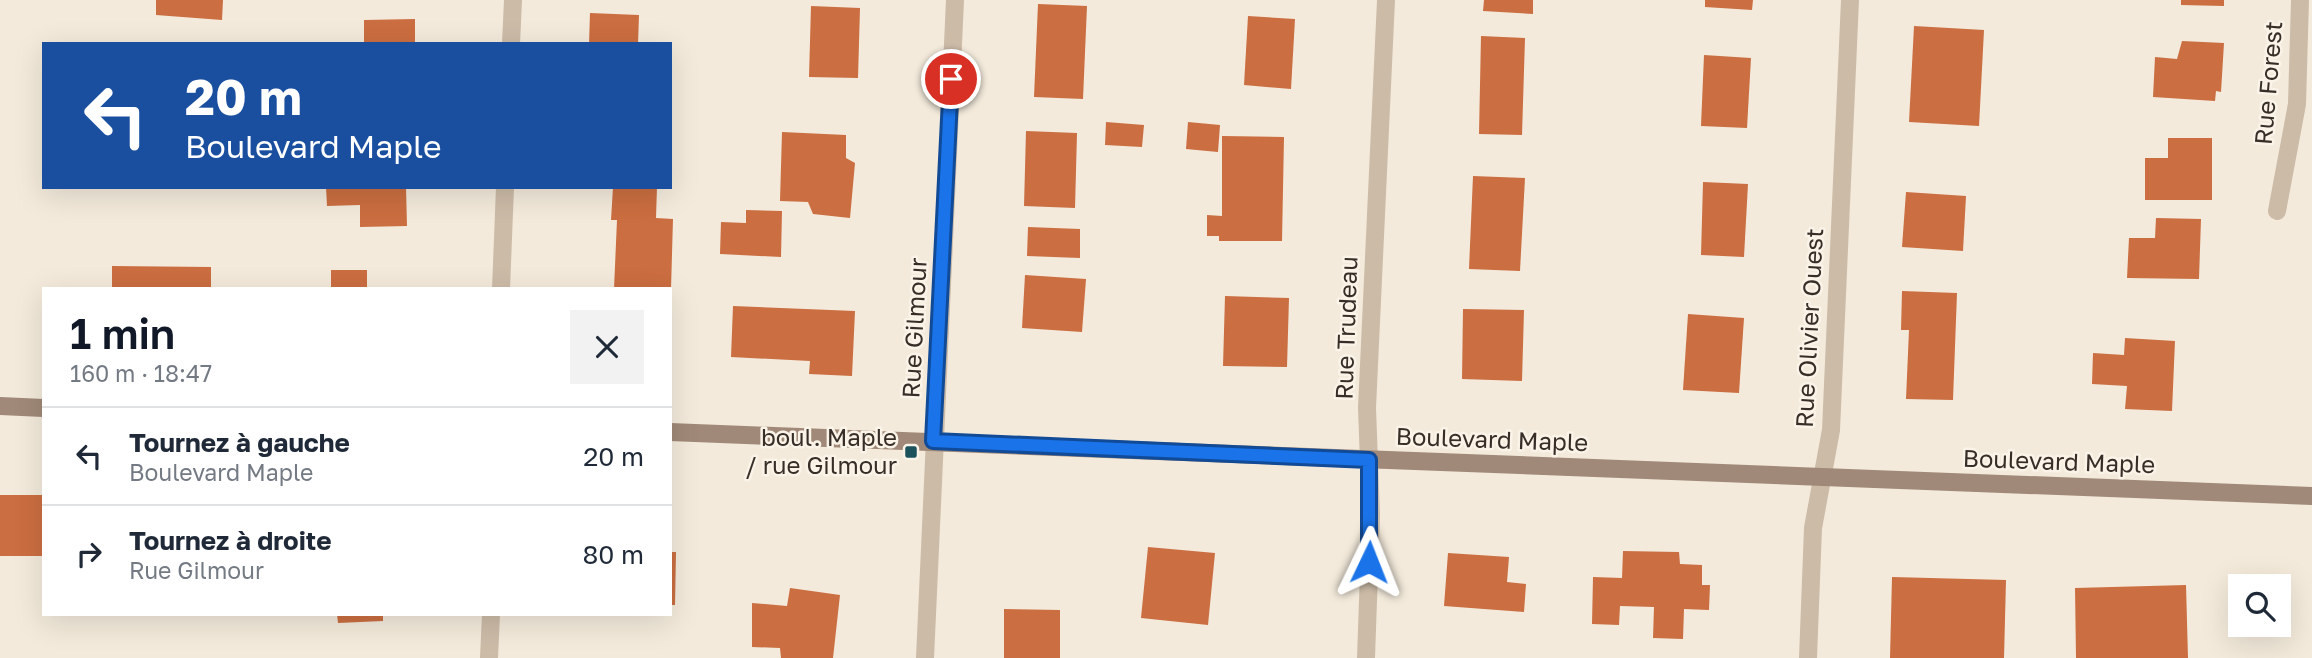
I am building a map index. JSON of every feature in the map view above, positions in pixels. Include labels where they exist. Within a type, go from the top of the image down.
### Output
[{"type":"street","points":[[511,42],[513,0]]},
{"type":"street","name":"Rue Gilmour","points":[[925,658],[955,0]]},
{"type":"street","name":"Rue Trudeau","points":[[1366,658],[1371,515],[1367,408],[1386,0]]},
{"type":"street","name":"Rue Olivier Ouest","points":[[1808,658],[1813,528],[1831,430],[1850,0]]},
{"type":"street","name":"Rue Forest","points":[[2277,211],[2296,118],[2300,0]]},
{"type":"street","points":[[501,287],[505,189]]},
{"type":"street","points":[[0,406],[42,408]]},
{"type":"street","name":"Boulevard Maple","points":[[672,432],[2312,495]]},
{"type":"street","points":[[489,658],[491,616]]},
{"type":"building","points":[[156,0],[223,0],[222,20],[156,15]]},
{"type":"building","points":[[1484,0],[1533,0],[1533,14],[1483,11]]},
{"type":"building","points":[[1705,0],[1753,0],[1752,10],[1705,7]]},
{"type":"building","points":[[2181,0],[2224,0],[2224,6],[2181,5]]},
{"type":"building","points":[[1038,4],[1087,6],[1083,99],[1034,97]]},
{"type":"building","points":[[811,6],[860,8],[858,78],[809,77]]},
{"type":"building","points":[[590,13],[639,15],[638,42],[589,42]]},
{"type":"building","points":[[1248,16],[1295,19],[1291,89],[1244,85]]},
{"type":"building","points":[[415,19],[415,42],[364,42],[364,20]]},
{"type":"building","points":[[1914,26],[1984,30],[1979,126],[1909,122]]},
{"type":"building","points":[[1481,36],[1525,38],[1522,135],[1479,134]]},
{"type":"building","points":[[2182,41],[2224,43],[2221,92],[2216,91],[2215,101],[2153,97],[2155,57],[2177,59]]},
{"type":"building","points":[[1704,55],[1751,58],[1747,128],[1701,126]]},
{"type":"building","points":[[1106,122],[1144,125],[1142,147],[1105,145]]},
{"type":"building","points":[[1188,122],[1220,125],[1218,152],[1186,149]]},
{"type":"building","points":[[1026,131],[1077,133],[1075,208],[1024,206]]},
{"type":"building","points":[[782,132],[846,135],[846,158],[855,163],[850,218],[813,214],[808,202],[780,201]]},
{"type":"building","points":[[1222,136],[1284,137],[1282,241],[1219,241],[1219,236],[1207,236],[1207,215],[1222,216]]},
{"type":"building","points":[[2168,138],[2212,138],[2212,200],[2145,200],[2145,158],[2168,158]]},
{"type":"building","points":[[1473,176],[1525,178],[1520,271],[1469,269]]},
{"type":"building","points":[[1703,182],[1748,184],[1744,257],[1701,255]]},
{"type":"building","points":[[326,189],[406,189],[407,226],[360,227],[360,205],[327,206]]},
{"type":"building","points":[[613,189],[657,189],[656,218],[673,219],[671,287],[614,287],[617,220],[611,220]]},
{"type":"building","points":[[1906,192],[1966,196],[1963,251],[1902,247]]},
{"type":"building","points":[[746,210],[782,211],[781,257],[720,254],[721,222],[746,223]]},
{"type":"building","points":[[2156,218],[2201,219],[2199,279],[2127,278],[2129,238],[2155,238]]},
{"type":"building","points":[[1028,227],[1080,229],[1080,258],[1027,256]]},
{"type":"building","points":[[112,266],[211,267],[211,287],[112,287]]},
{"type":"building","points":[[331,270],[367,270],[367,287],[331,287]]},
{"type":"building","points":[[1025,275],[1086,279],[1082,332],[1022,328]]},
{"type":"building","points":[[1902,291],[1957,293],[1953,400],[1906,399],[1909,330],[1901,330]]},
{"type":"building","points":[[1225,296],[1289,298],[1287,367],[1223,366]]},
{"type":"building","points":[[733,306],[855,311],[852,376],[809,374],[810,361],[731,357]]},
{"type":"building","points":[[1463,309],[1524,310],[1522,381],[1462,379]]},
{"type":"building","points":[[1688,314],[1744,318],[1739,393],[1683,390]]},
{"type":"building","points":[[2125,338],[2175,341],[2172,411],[2125,409],[2127,386],[2092,384],[2093,353],[2124,355]]},
{"type":"building","points":[[0,495],[42,495],[42,556],[0,556]]},
{"type":"building","points":[[1148,547],[1215,553],[1208,625],[1141,618]]},
{"type":"building","points":[[1623,551],[1679,552],[1680,564],[1702,565],[1702,585],[1710,585],[1709,610],[1684,609],[1683,639],[1653,638],[1654,607],[1620,606],[1619,625],[1592,624],[1593,577],[1622,578]]},
{"type":"building","points":[[672,552],[676,552],[675,605],[672,605]]},
{"type":"building","points":[[1448,553],[1509,557],[1507,582],[1526,584],[1524,612],[1444,606]]},
{"type":"building","points":[[1892,577],[2006,580],[2004,658],[1890,658]]},
{"type":"building","points":[[2186,585],[2188,658],[2076,658],[2075,588]]},
{"type":"building","points":[[790,588],[840,595],[833,658],[781,658],[780,648],[752,647],[752,603],[787,606]]},
{"type":"building","points":[[1004,609],[1060,610],[1060,658],[1004,658]]},
{"type":"building","points":[[337,616],[383,616],[383,621],[338,623]]},
{"type":"place","name":"boul. Maple / rue Gilmour","points":[[911,452]]},
{"type":"route","points":[[951,79],[933,441],[1369,460],[1369,562]]}]
